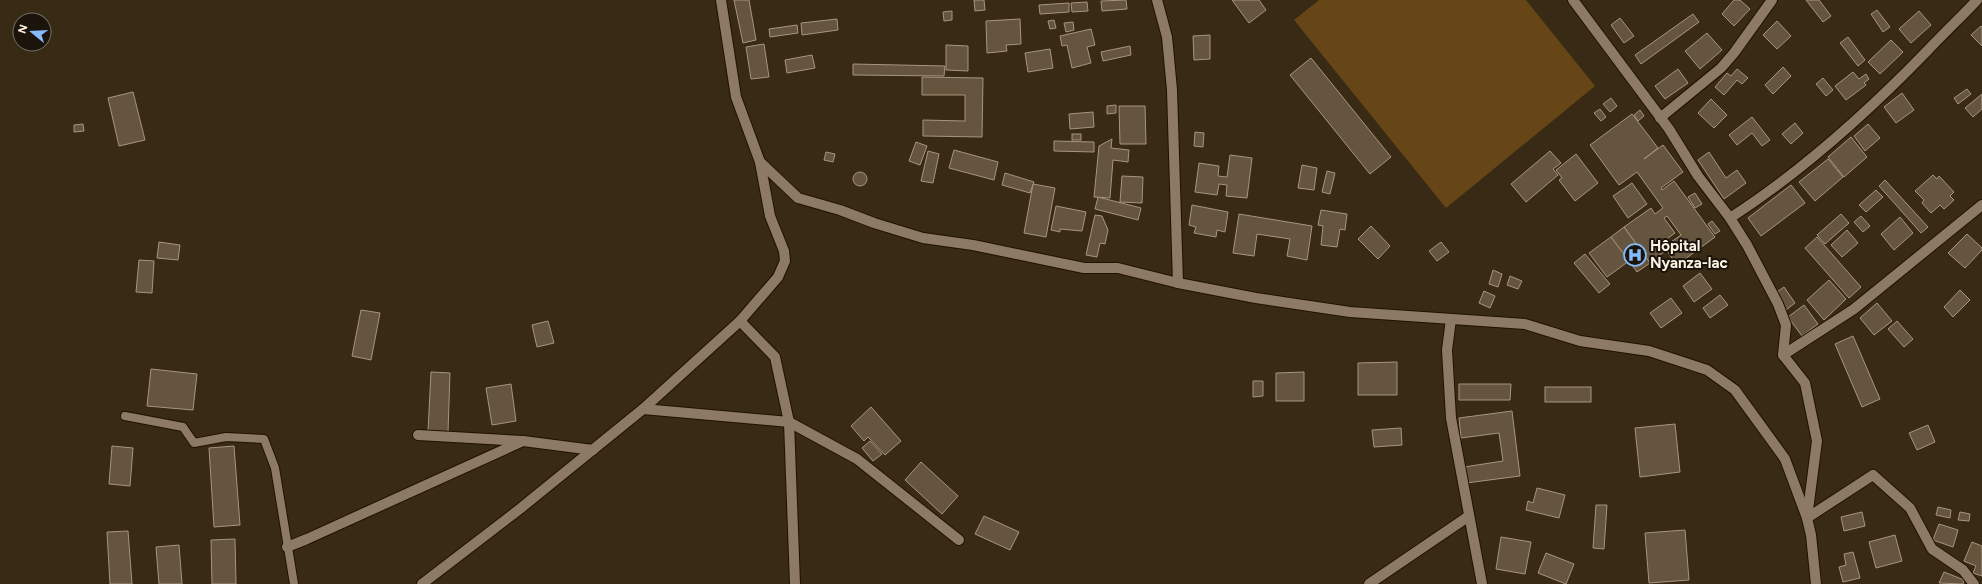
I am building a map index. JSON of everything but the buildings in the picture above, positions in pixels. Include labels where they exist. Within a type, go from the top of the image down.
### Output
[{"type":"street","points":[[422,584],[593,450],[644,408],[740,321],[778,277],[784,261],[784,251],[770,216],[760,162],[736,97],[721,0]]},
{"type":"street","points":[[1157,0],[1167,38],[1172,90],[1178,283]]},
{"type":"street","points":[[1573,0],[1660,118],[1698,176],[1730,218],[1747,245],[1778,304],[1786,325],[1783,355],[1805,384],[1817,441],[1807,518]]},
{"type":"street","points":[[1660,118],[1721,68],[1734,53],[1772,0]]},
{"type":"street","points":[[1730,218],[1762,198],[1795,172],[1888,91],[1978,2]]},
{"type":"street","points":[[760,162],[798,198],[840,210],[874,223],[923,238],[973,245],[1084,268],[1118,268],[1178,283],[1256,298],[1350,312],[1526,324],[1580,341],[1649,351],[1707,370],[1735,390],[1785,459],[1807,518],[1811,535],[1816,584]]},
{"type":"street","points":[[1783,355],[1854,309],[1982,205]]},
{"type":"street","points":[[1451,319],[1447,350],[1451,418],[1482,584]]},
{"type":"street","points":[[740,321],[776,357],[789,422],[795,584]]},
{"type":"street","points":[[644,408],[789,422],[857,459],[959,540]]},
{"type":"street","points":[[418,435],[524,441],[593,450]]},
{"type":"street","points":[[287,547],[524,441]]},
{"type":"street","points":[[1807,518],[1873,475],[1910,508],[1932,549],[1963,570],[1974,584]]},
{"type":"street","points":[[1369,584],[1469,516]]},
{"type":"lane","points":[[124,416],[183,427],[194,443],[226,437],[264,439],[275,468],[294,584]]},
{"type":"shaded area","points":[[1319,0],[1526,0],[1595,86],[1446,208],[1294,20]]},
{"type":"place","name":"Hôpital Nyanza-lac","points":[[1635,255]]}]
